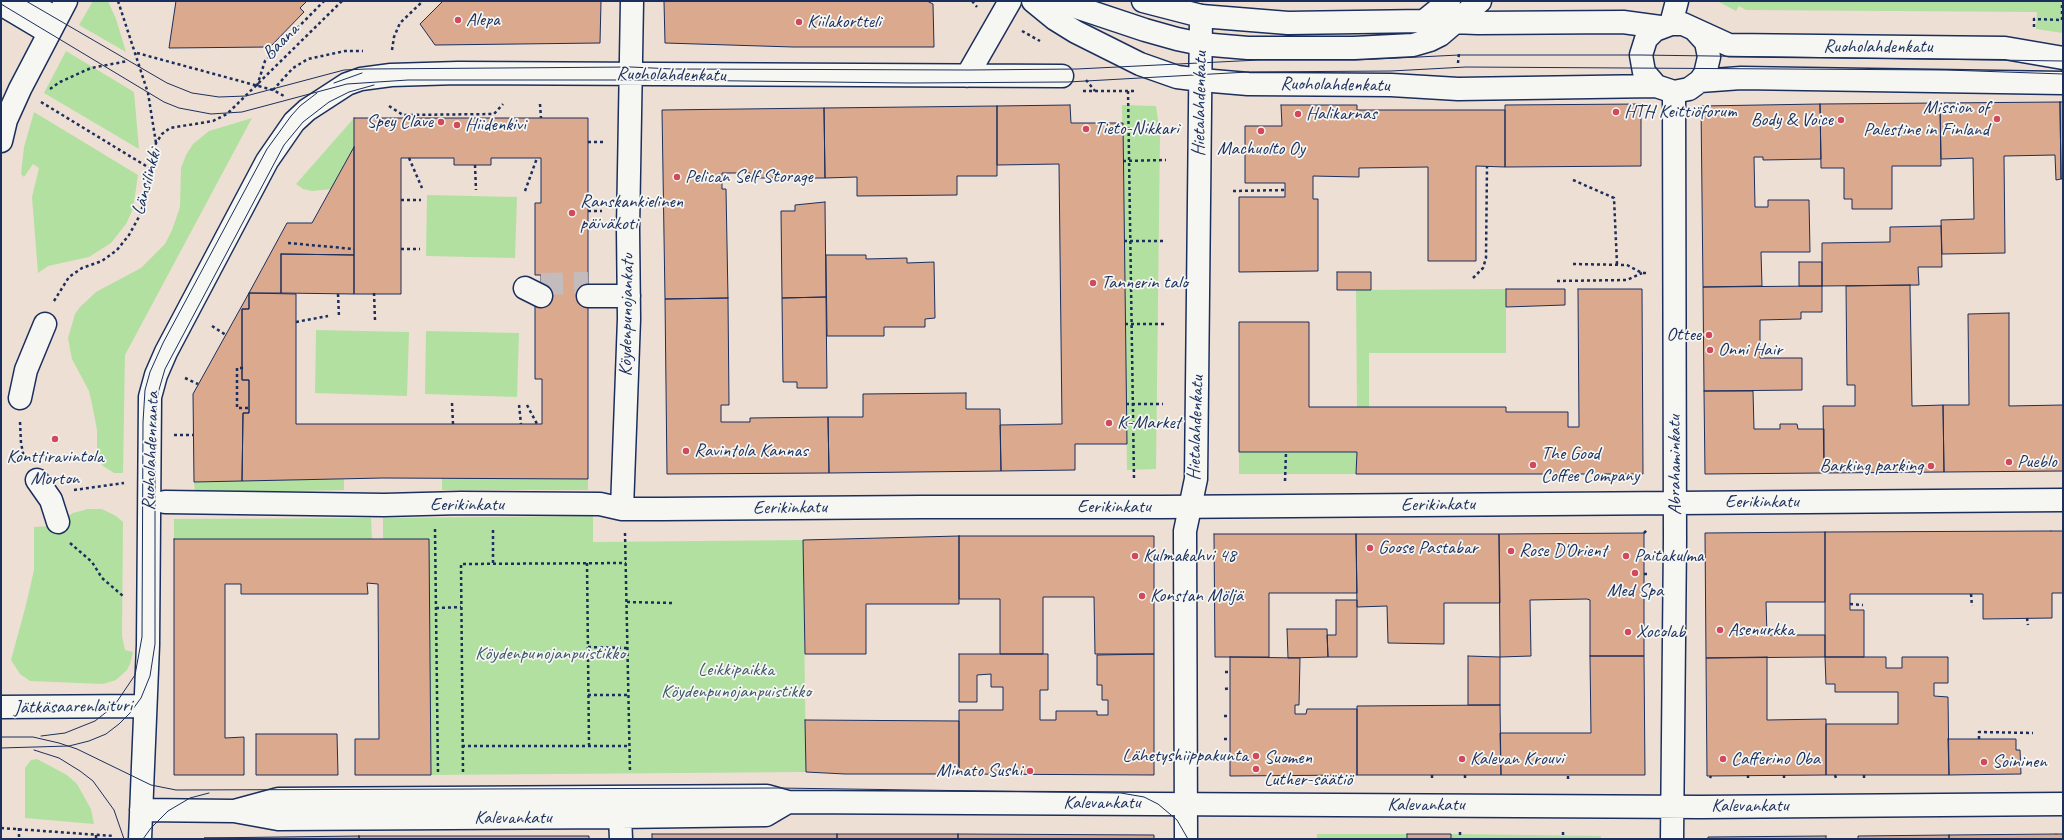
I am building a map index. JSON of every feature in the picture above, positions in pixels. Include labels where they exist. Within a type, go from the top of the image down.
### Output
[{"type":"street","points":[[26,1],[57,17]]},
{"type":"street","points":[[40,1],[57,17]]},
{"type":"street","name":"Köydenpunojankatu","points":[[622,509],[629,288],[632,1]]},
{"type":"street","points":[[967,76],[1010,1]]},
{"type":"street","name":"Ruoholahdenkatu","points":[[1034,1],[1055,19],[1076,32],[1140,64],[1177,76],[1201,80],[1230,83],[1390,85],[1458,89],[1665,89]]},
{"type":"street","name":"Ruoholahdenkatu","points":[[1058,1],[1145,30],[1201,44],[1248,48],[1354,48],[1413,45],[1430,40],[1440,35],[1480,1]]},
{"type":"street","points":[[1143,1],[1201,16],[1288,24],[1424,21],[1623,22],[1666,25],[1683,24],[1695,30],[1706,42],[1709,57],[1708,68],[1700,81],[1689,89],[1665,89],[1644,72],[1641,55],[1646,39],[1666,25],[1677,1]]},
{"type":"street","points":[[1424,21],[1448,1]]},
{"type":"street","points":[[1,4],[57,17]]},
{"type":"street","name":"Hietalahdenkatu","points":[[1186,839],[1185,531],[1196,479],[1197,463],[1201,16]]},
{"type":"street","points":[[1,23],[57,17]]},
{"type":"street","points":[[1,141],[6,120],[57,17]]},
{"type":"street","name":"Ruoholahdenkatu","points":[[1695,30],[1729,45],[2005,48],[2063,58]]},
{"type":"street","name":"Ruoholahdenkatu","points":[[376,76],[458,73],[1062,76]]},
{"type":"street","name":"Ruoholahdenranta","points":[[140,839],[148,644],[149,417],[150,397],[156,375],[166,352],[279,141],[294,122],[307,110],[332,92],[347,84],[376,76]]},
{"type":"street","name":"Ruoholahdenkatu","points":[[1700,81],[1741,78],[2063,83]]},
{"type":"street","name":"Abrahaminkatu","points":[[1665,89],[1673,272],[1675,502],[1672,836]]},
{"type":"street","points":[[588,290],[629,288]]},
{"type":"street","points":[[20,398],[26,370],[45,324]]},
{"type":"street","points":[[37,480],[51,500],[58,522]]},
{"type":"street","name":"Eerikinkatu","points":[[165,502],[384,505],[600,504],[622,509],[1190,507],[2063,500]]},
{"type":"street","name":"Jätkäsaarenlaituri","points":[[1,708],[145,706]]},
{"type":"street","name":"Kalevankatu","points":[[234,811],[278,799],[631,796],[767,796],[788,802],[1673,806],[2063,804]]},
{"type":"street","name":"Kalevankatu","points":[[141,810],[234,811],[278,819],[620,817],[766,815],[788,802]]},
{"type":"street","points":[[620,817],[621,839]]},
{"type":"path","points":[[118,1],[137,54],[148,92],[156,143]]},
{"type":"path","points":[[257,86],[265,61],[324,1]]},
{"type":"path","name":"Baana","points":[[257,86],[342,1]]},
{"type":"path","points":[[392,53],[394,37],[400,23],[423,1]]},
{"type":"path","points":[[972,1],[978,8]]},
{"type":"path","points":[[2034,33],[2034,19],[2062,20],[2062,1]]},
{"type":"path","points":[[137,54],[273,90]]},
{"type":"path","points":[[44,93],[60,82],[91,68],[128,61]]},
{"type":"path","points":[[1062,76],[1080,91],[1144,91]]},
{"type":"path","name":"Länsilinkki","points":[[45,324],[60,289],[69,277],[82,268],[102,261],[117,250],[129,235],[140,215],[147,191],[156,143],[162,134],[170,128],[213,121],[227,114],[257,86]]},
{"type":"path","points":[[1128,91],[1134,479]]},
{"type":"path","points":[[39,102],[151,169]]},
{"type":"path","points":[[389,106],[403,115],[441,116],[494,114],[503,104]]},
{"type":"path","points":[[540,104],[541,118]]},
{"type":"path","points":[[588,142],[603,142]]},
{"type":"path","points":[[409,158],[422,188]]},
{"type":"path","points":[[525,191],[537,158]]},
{"type":"path","points":[[1123,161],[1166,160]]},
{"type":"path","points":[[475,165],[476,190]]},
{"type":"path","points":[[1473,278],[1483,268],[1486,258],[1487,166]]},
{"type":"path","points":[[1573,180],[1614,198],[1617,264]]},
{"type":"path","points":[[1233,190],[1285,190]]},
{"type":"path","points":[[401,200],[421,200]]},
{"type":"path","points":[[588,211],[602,211]]},
{"type":"path","points":[[1124,241],[1164,241]]},
{"type":"path","points":[[288,243],[354,249]]},
{"type":"path","points":[[401,249],[420,249]]},
{"type":"path","points":[[1573,264],[1627,265],[1642,273]]},
{"type":"path","points":[[1557,280],[1627,280],[1642,273],[1673,272]]},
{"type":"path","points":[[374,293],[375,320]]},
{"type":"path","points":[[338,294],[339,317]]},
{"type":"path","points":[[296,322],[328,316]]},
{"type":"path","points":[[1125,324],[1164,324]]},
{"type":"path","points":[[212,326],[226,334]]},
{"type":"path","points":[[242,368],[237,368],[237,408],[249,408]]},
{"type":"path","points":[[185,378],[198,384]]},
{"type":"path","points":[[20,398],[21,443],[23,457],[37,480],[47,487],[57,491],[67,491],[123,483]]},
{"type":"path","points":[[452,403],[453,424]]},
{"type":"path","points":[[1126,404],[1163,404]]},
{"type":"path","points":[[520,405],[521,424]]},
{"type":"path","points":[[527,405],[537,424]]},
{"type":"path","points":[[188,435],[193,435]]},
{"type":"path","points":[[1285,483],[1286,452]]},
{"type":"path","points":[[435,504],[438,779]]},
{"type":"path","points":[[493,505],[493,563]]},
{"type":"path","points":[[622,509],[625,533],[626,563],[631,796]]},
{"type":"path","points":[[58,522],[65,538],[72,546],[92,562],[102,578],[121,594],[129,598]]},
{"type":"path","points":[[463,779],[461,564],[626,563]]},
{"type":"path","points":[[587,564],[589,745]]},
{"type":"path","points":[[1644,574],[1650,574]]},
{"type":"path","points":[[1971,594],[1972,606]]},
{"type":"path","points":[[627,602],[673,603]]},
{"type":"path","points":[[1850,604],[1863,605]]},
{"type":"path","points":[[436,608],[461,607]]},
{"type":"path","points":[[2027,618],[2028,625]]},
{"type":"path","points":[[588,647],[628,648]]},
{"type":"path","points":[[1225,672],[1230,672]]},
{"type":"path","points":[[1225,689],[1230,688]]},
{"type":"path","points":[[588,695],[629,695]]},
{"type":"path","points":[[1224,716],[1230,716]]},
{"type":"path","points":[[1979,739],[1979,732],[2033,733]]},
{"type":"path","points":[[1224,739],[1230,739]]},
{"type":"path","points":[[462,746],[630,746]]},
{"type":"path","points":[[1432,775],[1432,780]]},
{"type":"path","points":[[1465,775],[1465,780]]},
{"type":"path","points":[[1,828],[19,828],[140,839]]},
{"type":"path","points":[[19,828],[19,839]]},
{"type":"path","points":[[1460,831],[1460,839]]},
{"type":"path","points":[[1563,832],[1563,839]]},
{"type":"green space","points":[[93,1],[108,1],[116,19],[126,52],[79,25]]},
{"type":"green space","points":[[1717,1],[2063,1],[2063,33],[2036,29],[2037,12],[1746,10],[1739,6],[1736,11]]},
{"type":"green space","points":[[66,51],[134,92],[139,149],[44,93]]},
{"type":"green space","points":[[1122,105],[1156,106],[1160,134],[1156,469],[1127,470]]},
{"type":"green space","points":[[34,112],[138,175],[133,209],[126,224],[111,243],[89,257],[48,266],[38,273],[32,197],[39,168],[33,164],[24,177],[21,174],[24,147]]},
{"type":"green space","points":[[252,118],[125,355],[123,473],[114,473],[103,466],[97,457],[97,430],[89,391],[72,359],[68,338],[75,314],[80,307],[96,292],[141,268],[165,244],[172,230],[180,207],[181,168],[186,155],[193,144],[209,131]]},
{"type":"green space","points":[[354,118],[354,147],[332,189],[312,191],[303,189],[296,184]]},
{"type":"green space","points":[[427,195],[517,197],[515,258],[426,256]]},
{"type":"green space","points":[[1506,289],[1506,353],[1369,353],[1369,407],[1357,407],[1356,290]]},
{"type":"green space","points":[[316,330],[409,332],[407,396],[315,393]]},
{"type":"green space","points":[[426,331],[519,333],[517,397],[425,394]]},
{"type":"green space","points":[[1239,452],[1357,452],[1356,474],[1239,474]]},
{"type":"green space","points":[[442,478],[588,479],[588,490],[442,490]]},
{"type":"green space","points":[[344,479],[344,490],[195,493],[194,482]]},
{"type":"green space","points":[[88,509],[102,509],[116,516],[123,522],[122,636],[125,650],[133,652],[130,664],[127,670],[116,680],[103,684],[30,681],[20,674],[11,660],[34,570],[34,527],[51,526],[73,513]]},
{"type":"green space","name":"Köydenpunojanpuistikko","points":[[593,516],[593,542],[803,540],[806,772],[431,775],[428,540],[383,540],[383,518]]},
{"type":"green space","points":[[371,518],[372,540],[174,539],[174,519]]},
{"type":"green space","points":[[37,759],[67,775],[77,784],[91,809],[94,824],[25,818],[25,768],[31,760]]},
{"type":"green space","points":[[1317,834],[1407,834],[1407,839],[1317,839]]},
{"type":"green space","points":[[1451,834],[1601,836],[1601,839],[1451,839]]},
{"type":"building","points":[[176,1],[307,1],[300,8],[304,12],[270,47],[169,48]]},
{"type":"building","points":[[443,1],[601,1],[600,43],[435,45],[420,24]]},
{"type":"building","name":"Kiilakortteli","points":[[664,1],[927,1],[933,4],[934,47],[793,47],[665,43]]},
{"type":"building","points":[[2060,102],[2063,102],[2063,179],[2061,179]]},
{"type":"building","points":[[2060,102],[2061,179],[2056,180],[2055,155],[2004,156],[2005,253],[1942,254],[1941,220],[1974,219],[1973,158],[1941,159],[1940,103]]},
{"type":"building","points":[[1940,103],[1941,166],[1892,166],[1892,209],[1852,209],[1852,199],[1844,199],[1844,168],[1821,168],[1820,104]]},
{"type":"building","points":[[1641,104],[1641,166],[1505,167],[1505,105]]},
{"type":"building","points":[[1820,104],[1821,159],[1763,160],[1763,157],[1754,157],[1755,207],[1768,207],[1768,200],[1809,200],[1810,252],[1761,252],[1762,286],[1703,287],[1701,106]]},
{"type":"building","name":"Tannerin talo","points":[[1070,105],[1071,123],[1123,123],[1127,444],[1075,444],[1075,470],[1001,471],[1000,425],[1062,424],[1059,164],[997,165],[997,106]]},
{"type":"building","points":[[1281,105],[1357,105],[1357,110],[1505,110],[1505,167],[1476,166],[1476,261],[1428,261],[1428,167],[1359,168],[1359,177],[1313,176],[1313,199],[1318,199],[1318,271],[1239,272],[1239,197],[1285,197],[1285,183],[1245,183],[1245,126],[1282,126]]},
{"type":"building","points":[[997,106],[997,176],[957,176],[957,195],[857,196],[857,177],[825,178],[824,108]]},
{"type":"building","points":[[824,108],[825,178],[750,178],[750,173],[722,173],[722,189],[726,189],[728,298],[665,299],[662,110]]},
{"type":"building","points":[[354,118],[588,118],[588,479],[383,478],[242,481],[243,413],[249,413],[249,380],[242,380],[242,309],[249,309],[249,293],[296,294],[296,424],[542,424],[542,379],[535,379],[535,304],[541,304],[541,275],[535,275],[535,203],[541,203],[541,158],[491,158],[491,165],[454,165],[454,158],[401,158],[401,294],[354,294]]},
{"type":"building","points":[[354,147],[354,255],[281,254],[281,293],[249,293],[287,223],[312,223]]},
{"type":"building","points":[[825,202],[826,297],[782,298],[781,211],[795,211],[795,205]]},
{"type":"building","points":[[1941,226],[1942,267],[1918,267],[1919,285],[1822,286],[1822,243],[1890,242],[1890,227]]},
{"type":"building","points":[[281,254],[354,255],[354,294],[281,293]]},
{"type":"building","points":[[826,255],[866,255],[866,259],[907,258],[907,263],[934,262],[935,318],[925,319],[925,327],[884,327],[884,336],[827,336]]},
{"type":"building","points":[[1799,262],[1822,262],[1822,286],[1799,286]]},
{"type":"building","points":[[1337,272],[1371,272],[1371,290],[1337,290]]},
{"type":"building","points":[[1910,285],[1912,406],[1943,405],[1944,472],[1824,473],[1823,406],[1855,406],[1855,385],[1847,385],[1846,286]]},
{"type":"building","points":[[1822,286],[1822,312],[1801,312],[1801,319],[1760,320],[1760,358],[1802,358],[1802,390],[1704,391],[1703,287]]},
{"type":"building","points":[[1506,289],[1565,289],[1565,305],[1506,307]]},
{"type":"building","points":[[1578,289],[1642,289],[1643,474],[1356,474],[1357,452],[1239,452],[1239,322],[1309,322],[1309,407],[1506,407],[1506,412],[1568,412],[1568,427],[1579,427]]},
{"type":"building","points":[[249,293],[249,309],[242,309],[242,380],[249,380],[249,413],[243,413],[242,481],[194,482],[193,394]]},
{"type":"building","points":[[826,297],[827,388],[797,388],[797,382],[783,382],[782,298]]},
{"type":"building","points":[[728,298],[729,405],[721,405],[721,422],[750,422],[750,418],[828,417],[829,473],[667,474],[665,299]]},
{"type":"building","points":[[2009,313],[2009,406],[2063,405],[2063,471],[1944,472],[1943,405],[1969,405],[1968,314]]},
{"type":"building","points":[[1704,391],[1753,391],[1754,429],[1780,429],[1780,424],[1797,424],[1798,429],[1824,429],[1824,473],[1705,474]]},
{"type":"building","points":[[966,393],[966,409],[1000,409],[1001,471],[829,473],[828,417],[863,417],[863,394]]},
{"type":"building","points":[[2063,531],[2063,593],[2052,593],[2052,618],[1983,619],[1983,594],[1850,594],[1850,610],[1864,610],[1864,657],[1825,657],[1825,532]]},
{"type":"building","points":[[1825,532],[1825,602],[1766,602],[1767,635],[1825,635],[1825,657],[1706,658],[1705,533]]},
{"type":"building","points":[[1644,533],[1644,656],[1590,656],[1590,600],[1587,599],[1530,600],[1531,656],[1500,657],[1499,534]]},
{"type":"building","points":[[1214,534],[1356,534],[1357,593],[1269,593],[1269,657],[1215,657]]},
{"type":"building","points":[[1356,534],[1499,534],[1500,603],[1444,603],[1444,644],[1388,643],[1387,606],[1357,607]]},
{"type":"building","points":[[959,536],[959,604],[866,604],[866,654],[805,654],[803,540]]},
{"type":"building","points":[[959,536],[1154,536],[1154,654],[1095,654],[1094,597],[1043,597],[1043,654],[1000,654],[1000,599],[959,599]]},
{"type":"building","points":[[174,539],[429,539],[431,775],[355,775],[355,739],[379,739],[378,584],[367,583],[368,594],[241,594],[241,584],[225,584],[225,738],[244,737],[244,775],[174,775]]},
{"type":"building","points":[[1336,600],[1357,600],[1357,657],[1328,657],[1327,635],[1336,635]]},
{"type":"building","points":[[1287,629],[1327,629],[1328,657],[1288,658]]},
{"type":"building","points":[[959,654],[1048,654],[1048,690],[1040,690],[1040,720],[1056,720],[1056,711],[1097,711],[1097,715],[1108,715],[1108,700],[1102,700],[1102,685],[1097,685],[1097,655],[1154,654],[1154,775],[959,774],[959,710],[1003,710],[1003,687],[991,687],[991,674],[977,675],[977,702],[959,702]]},
{"type":"building","points":[[1468,656],[1500,657],[1500,705],[1468,705]]},
{"type":"building","points":[[1590,656],[1644,656],[1645,775],[1501,775],[1500,733],[1591,733]]},
{"type":"building","points":[[1230,657],[1300,658],[1299,705],[1295,705],[1295,714],[1306,714],[1307,709],[1357,709],[1357,775],[1230,776]]},
{"type":"building","points":[[1767,657],[1767,720],[1826,719],[1826,775],[1707,776],[1706,658]]},
{"type":"building","points":[[1825,657],[1886,657],[1886,668],[1902,668],[1902,657],[1948,657],[1948,683],[1934,683],[1934,696],[1948,697],[1949,775],[1826,775],[1826,724],[1898,724],[1898,692],[1835,692],[1835,684],[1826,684]]},
{"type":"building","points":[[1500,705],[1501,775],[1357,775],[1357,706]]},
{"type":"building","points":[[805,720],[959,721],[959,774],[845,774],[806,772]]},
{"type":"building","points":[[256,734],[337,734],[338,775],[256,775]]},
{"type":"building","name":"Soininen","points":[[1948,739],[2016,739],[2016,750],[2020,750],[2021,774],[1949,775]]},
{"type":"building","points":[[652,834],[837,834],[837,839],[652,839]]},
{"type":"building","points":[[837,834],[958,834],[958,839],[837,839]]},
{"type":"building","points":[[958,834],[1154,835],[1154,839],[958,839]]},
{"type":"building","points":[[1407,834],[1451,834],[1451,839],[1407,839]]},
{"type":"building","points":[[2063,834],[2063,839],[1949,839],[1949,835]]},
{"type":"building","points":[[1949,835],[1949,839],[1858,839],[1858,836]]},
{"type":"building","points":[[359,836],[589,836],[589,839],[359,839]]},
{"type":"building","points":[[359,836],[359,839],[204,838]]},
{"type":"building","points":[[1826,836],[1826,839],[1708,839],[1708,837]]},
{"type":"tunnel","points":[[541,284],[588,283]]},
{"type":"tram line","points":[[26,1],[167,83],[192,93],[219,97],[246,96],[344,70],[367,69],[631,67],[673,69],[1077,69],[1259,60],[1357,60],[1459,55],[1641,55],[2063,61]]},
{"type":"tram line","points":[[1,4],[164,102],[179,108],[211,114],[242,112],[347,84],[408,80],[662,80],[909,83],[1068,82],[1248,72],[1391,71],[1466,67],[1947,70],[2063,74]]},
{"type":"tram line","points":[[334,83],[362,73]]},
{"type":"tram line","points":[[1,748],[69,746],[89,741],[106,734],[119,724],[130,713],[141,698],[150,676],[155,644],[155,423],[158,393],[165,369],[284,145],[303,122],[329,102],[349,92],[374,85]]},
{"type":"tram line","points":[[41,736],[65,733],[95,721],[114,706],[135,675],[142,637],[143,422],[145,390],[150,372],[163,343],[267,149],[291,116],[300,106],[317,93]]},
{"type":"tram line","points":[[1,737],[33,737],[59,743],[77,749],[151,785],[176,790],[778,788],[1121,793],[1144,797],[1158,804],[1177,820],[1188,839]]},
{"type":"tram line","points":[[34,750],[59,758],[93,781],[114,810],[124,839]]},
{"type":"tram line","points":[[143,839],[151,828],[168,811],[190,798],[209,793]]},
{"type":"place","name":"Alepa","points":[[458,20]]},
{"type":"place","name":"Kiilakortteli","points":[[799,22]]},
{"type":"place","name":"HTH Keittiöforum","points":[[1616,112]]},
{"type":"place","name":"Halikarnas","points":[[1298,114]]},
{"type":"place","name":"Mission of Palestine in Finland","points":[[1997,119]]},
{"type":"place","name":"Body & Voice","points":[[1841,120]]},
{"type":"place","name":"Spey Clave","points":[[441,122]]},
{"type":"place","name":"Hiidenkivi","points":[[457,125]]},
{"type":"place","name":"Tieto-Nikkari","points":[[1086,129]]},
{"type":"place","name":"Machuolto Oy","points":[[1261,131]]},
{"type":"place","name":"Pelican Self Storage","points":[[677,177]]},
{"type":"place","name":"Ranskankielinen päiväkoti","points":[[572,213]]},
{"type":"place","name":"Tannerin talo","points":[[1093,283]]},
{"type":"place","name":"Ottee","points":[[1709,335]]},
{"type":"place","name":"Onni Hair","points":[[1710,350]]},
{"type":"place","name":"K-Market","points":[[1109,423]]},
{"type":"place","name":"Konttiravintola Morton","points":[[55,439]]},
{"type":"place","name":"Ravintola Kannas","points":[[686,451]]},
{"type":"place","name":"Pueblo","points":[[2009,462]]},
{"type":"place","name":"The Good Coffee Company","points":[[1533,465]]},
{"type":"place","name":"Barking parking","points":[[1931,466]]},
{"type":"place","name":"Goose Pastabar","points":[[1370,548]]},
{"type":"place","name":"Rose D'Orient","points":[[1511,551]]},
{"type":"place","name":"Kulmakahvi 48","points":[[1135,556]]},
{"type":"place","name":"Paitakulma","points":[[1626,556]]},
{"type":"place","name":"Med Spa","points":[[1635,573]]},
{"type":"place","name":"Konstan Möljä","points":[[1142,596]]},
{"type":"place","name":"Asenurkka","points":[[1720,630]]},
{"type":"place","name":"Xocolab","points":[[1628,632]]},
{"type":"place","name":"Lähetyshiippakunta","points":[[1256,756]]},
{"type":"place","name":"Kalevan Krouvi","points":[[1462,759]]},
{"type":"place","name":"Cafferino Oba","points":[[1723,759]]},
{"type":"place","name":"Soininen","points":[[1984,762]]},
{"type":"place","name":"Suomen Luther-säätiö","points":[[1256,769]]},
{"type":"place","name":"Minato Sushi","points":[[1030,771]]},
{"type":"park label","name":"Leikkipaikka Köydenpunojanpuistikko","points":[[736,681]]}]
